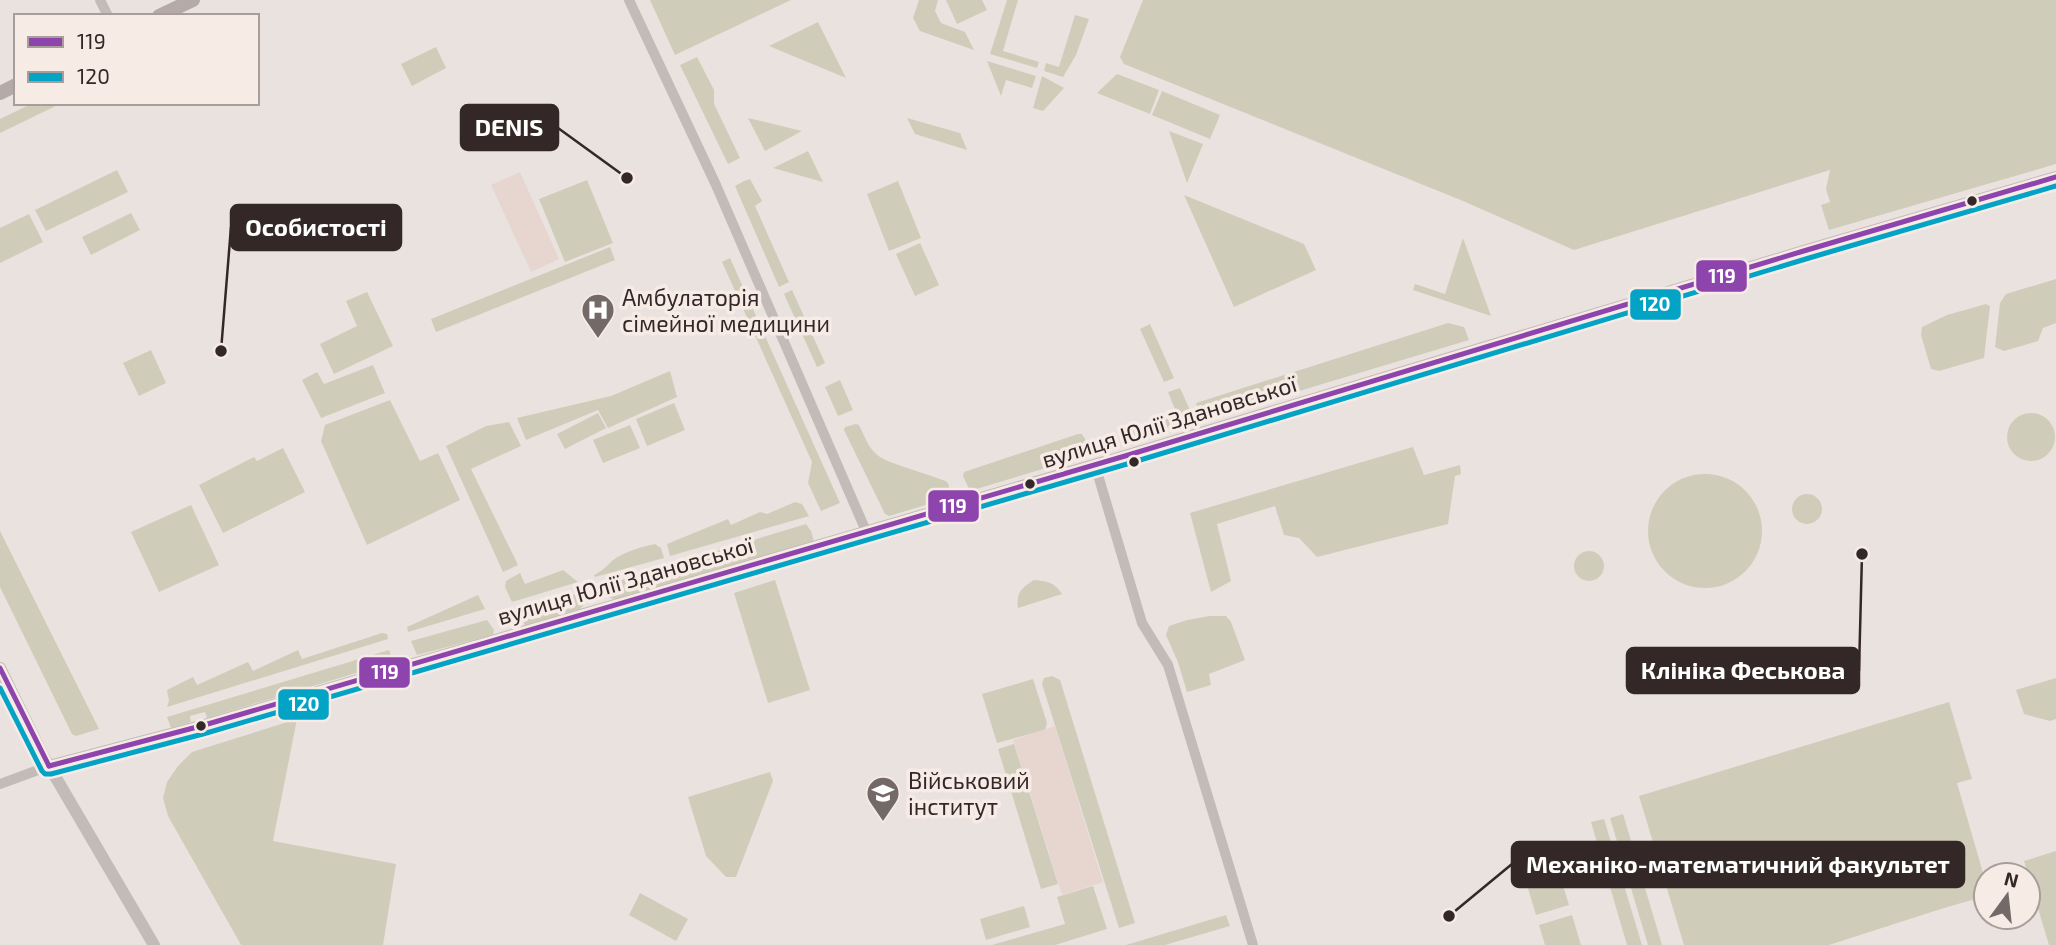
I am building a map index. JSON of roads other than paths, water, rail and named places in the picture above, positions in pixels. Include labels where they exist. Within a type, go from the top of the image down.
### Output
[{"type":"main road","points":[[163,14],[192,0]]},
{"type":"street","points":[[629,0],[716,185],[866,531]]},
{"type":"street","name":"вулиця Юлії Здановської","points":[[49,766],[201,726],[1096,465],[1818,246],[2056,177]]},
{"type":"street","points":[[1096,465],[1142,623],[1168,665],[1253,945]]},
{"type":"street","points":[[0,668],[49,766],[154,945]]},
{"type":"street","points":[[0,784],[49,766]]},
{"type":"place","name":"DENIS","points":[[627,178]]},
{"type":"place","name":"Амбулаторія сімейної медицини","points":[[598,340]]},
{"type":"place","name":"Особистості","points":[[221,351]]},
{"type":"place","name":"Клініка Феськова","points":[[1862,554]]},
{"type":"place","name":"Військовий інститут","points":[[883,823]]},
{"type":"place","name":"Механіко-математичний факультет","points":[[1449,916]]}]
